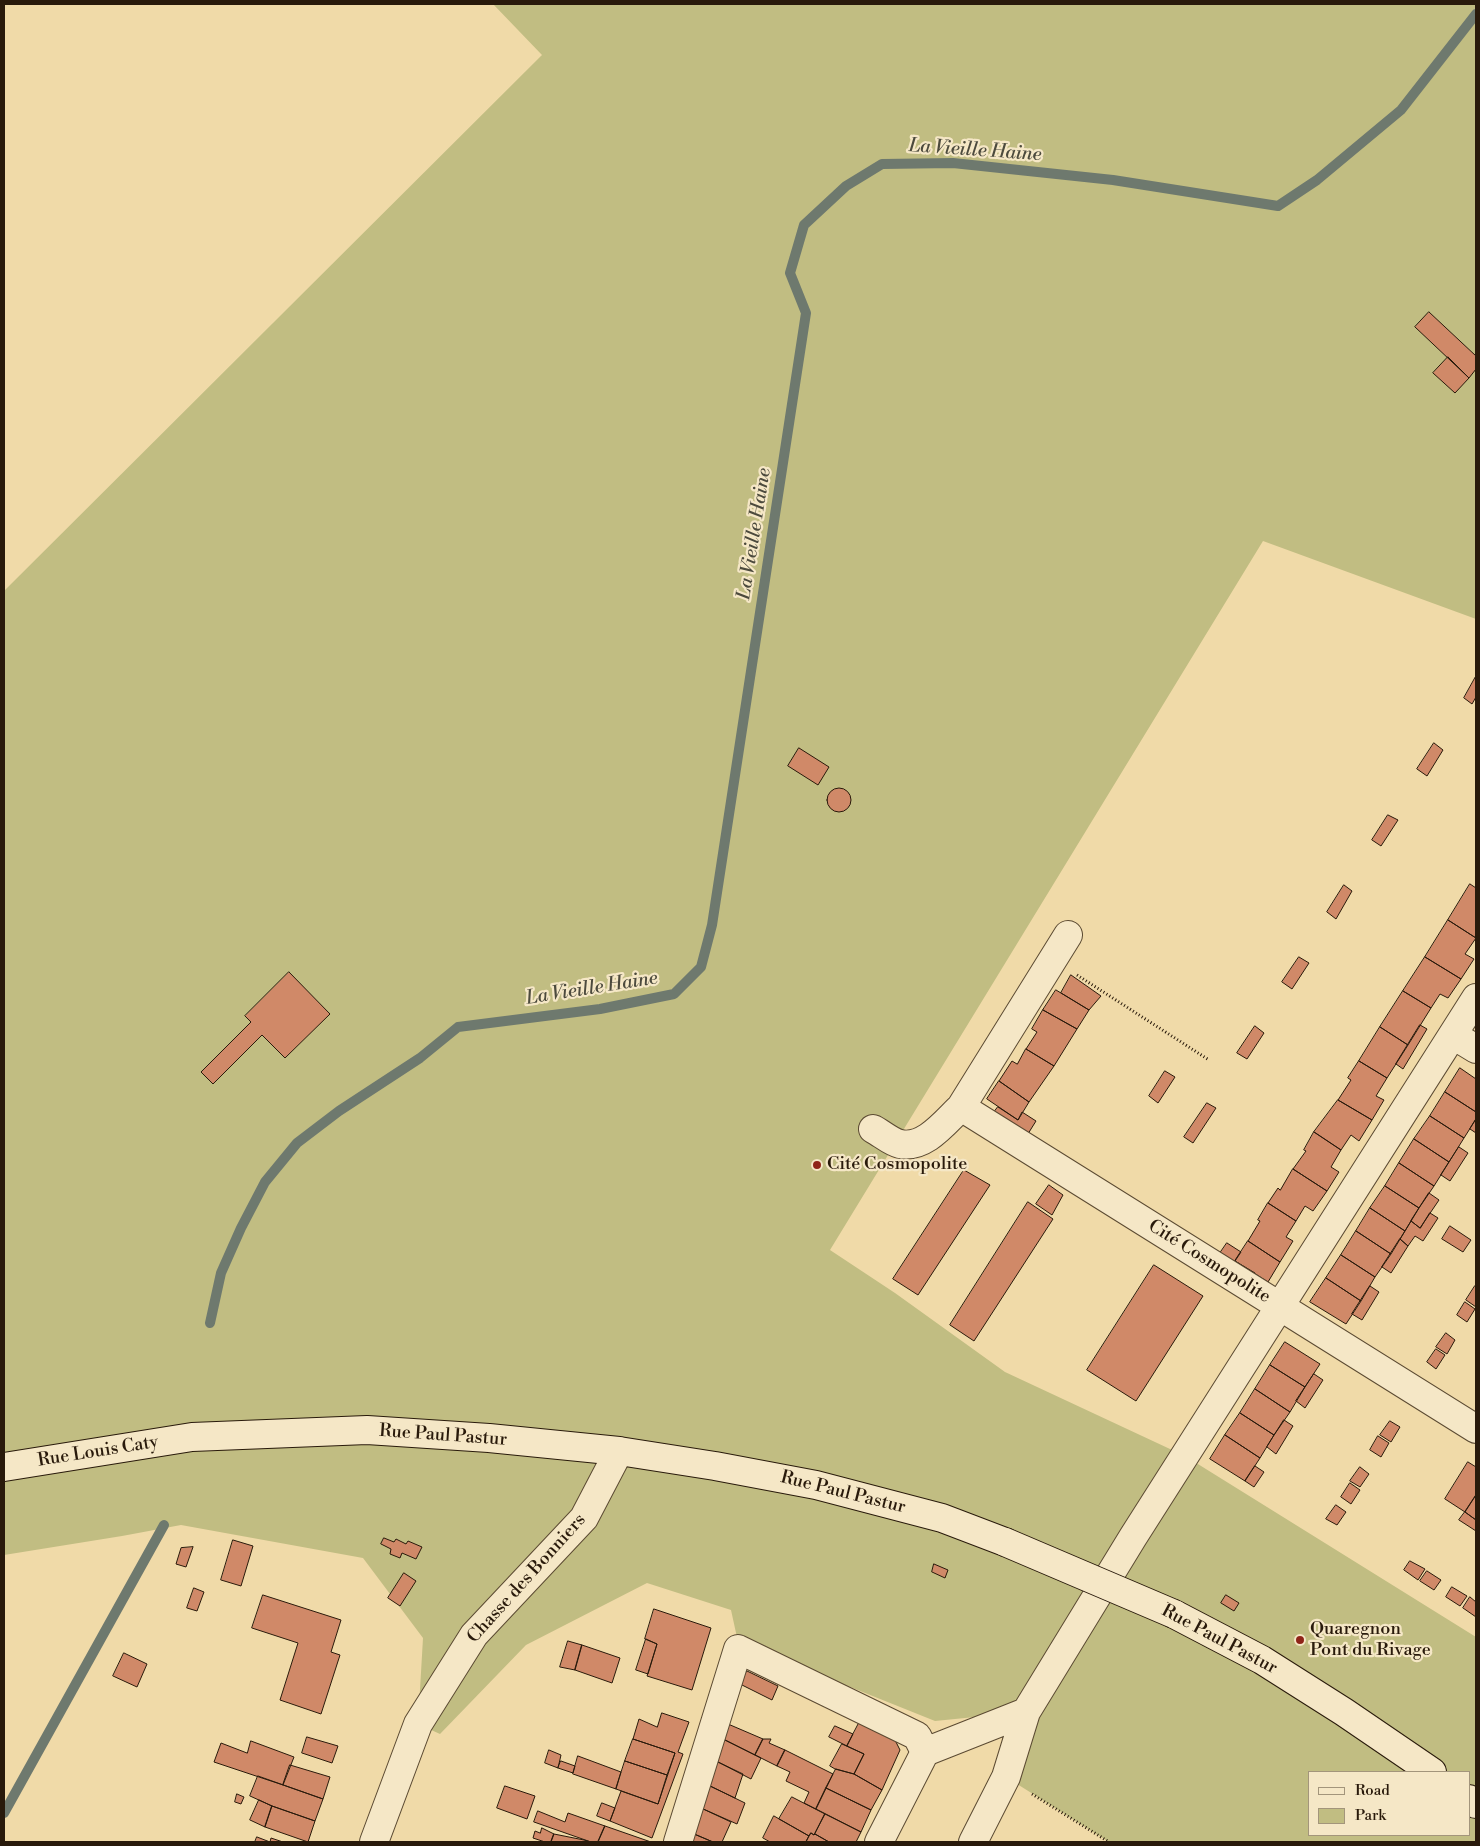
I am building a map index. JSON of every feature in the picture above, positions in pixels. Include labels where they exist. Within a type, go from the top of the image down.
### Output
[{"type":"street","points":[[873,1129],[899,1144],[917,1143],[930,1136],[961,1107],[1068,935]]},
{"type":"street","name":"Cité Cosmopolite","points":[[973,1842],[1006,1777],[1026,1712],[1133,1537],[1476,998]]},
{"type":"street","points":[[1453,1035],[1476,1049]]},
{"type":"street","name":"Cité Cosmopolite","points":[[961,1107],[1476,1429]]},
{"type":"street","name":"Rue Paul Pastur","points":[[192,1437],[367,1430],[489,1438],[619,1451],[715,1466],[816,1485],[942,1518],[1005,1542],[1174,1614],[1262,1660],[1344,1712],[1431,1771]]},
{"type":"street","name":"Rue Louis Caty","points":[[4,1467],[192,1437]]},
{"type":"street","name":"Chasse des Bonniers","points":[[374,1842],[418,1724],[448,1675],[474,1635],[584,1518],[619,1451]]},
{"type":"street","points":[[678,1842],[738,1648],[921,1744],[1026,1712]]},
{"type":"street","points":[[879,1842],[921,1744]]},
{"type":"path","points":[[1053,960],[1210,1060]]},
{"type":"path","points":[[1006,1777],[1109,1842]]},
{"type":"green space","points":[[493,4],[1476,4],[1476,619],[1263,541],[830,1250],[895,1293],[1005,1372],[1185,1456],[1476,1637],[1476,1842],[1109,1842],[1006,1777],[1025,1712],[935,1721],[738,1642],[731,1610],[647,1583],[526,1645],[440,1734],[418,1724],[423,1638],[363,1558],[181,1525],[4,1555],[4,591],[542,55]]},
{"type":"building","points":[[1429,312],[1476,356],[1476,369],[1469,378],[1415,327]]},
{"type":"building","points":[[1448,357],[1469,378],[1455,393],[1433,373]]},
{"type":"building","points":[[1476,676],[1476,697],[1472,704],[1464,698]]},
{"type":"building","points":[[1434,743],[1443,750],[1427,776],[1417,769]]},
{"type":"building","points":[[799,748],[829,767],[818,785],[788,766]]},
{"type":"building","points":[[839,788],[848,791],[851,800],[848,809],[839,812],[830,809],[827,800],[830,791]]},
{"type":"building","points":[[1388,815],[1398,820],[1381,846],[1372,840]]},
{"type":"building","points":[[1470,884],[1476,888],[1476,938],[1448,920]]},
{"type":"building","points":[[1344,885],[1352,891],[1336,919],[1327,912]]},
{"type":"building","points":[[1448,920],[1476,938],[1465,954],[1474,959],[1461,979],[1425,957]]},
{"type":"building","points":[[1299,957],[1309,963],[1292,989],[1282,982]]},
{"type":"building","points":[[1425,957],[1461,979],[1448,998],[1440,994],[1431,1008],[1403,991]]},
{"type":"building","points":[[289,972],[330,1014],[285,1058],[262,1035],[213,1084],[201,1072],[251,1022],[245,1016]]},
{"type":"building","points":[[1071,975],[1101,996],[1089,1010],[1061,993]]},
{"type":"building","points":[[1056,990],[1089,1010],[1077,1029],[1043,1010]]},
{"type":"building","points":[[1403,991],[1431,1008],[1408,1045],[1380,1027]]},
{"type":"building","points":[[1043,1010],[1077,1029],[1054,1066],[1026,1049],[1037,1032],[1032,1029]]},
{"type":"building","points":[[1420,1025],[1427,1029],[1403,1069],[1396,1064]]},
{"type":"building","points":[[1255,1026],[1264,1033],[1247,1059],[1237,1053]]},
{"type":"building","points":[[1380,1027],[1408,1045],[1387,1078],[1359,1061]]},
{"type":"building","points":[[1026,1049],[1054,1066],[1029,1102],[999,1081],[1012,1061],[1017,1064]]},
{"type":"building","points":[[1359,1061],[1387,1078],[1376,1096],[1384,1100],[1372,1120],[1338,1100],[1351,1080],[1348,1078]]},
{"type":"building","points":[[1460,1068],[1476,1079],[1476,1112],[1445,1092]]},
{"type":"building","points":[[1165,1071],[1175,1077],[1158,1103],[1149,1096]]},
{"type":"building","points":[[999,1081],[1029,1102],[1018,1120],[987,1099]]},
{"type":"building","points":[[1445,1092],[1476,1112],[1476,1119],[1464,1138],[1430,1116]]},
{"type":"building","points":[[1338,1100],[1372,1120],[1359,1141],[1351,1135],[1341,1150],[1314,1132]]},
{"type":"building","points":[[1207,1103],[1216,1108],[1193,1143],[1184,1137]]},
{"type":"building","points":[[998,1107],[1018,1120],[1022,1112],[1036,1121],[1026,1137],[992,1115]]},
{"type":"building","points":[[1430,1116],[1464,1138],[1449,1162],[1414,1139]]},
{"type":"building","points":[[1476,1119],[1476,1133],[1470,1129]]},
{"type":"building","points":[[1314,1132],[1341,1150],[1331,1167],[1339,1172],[1327,1191],[1293,1169],[1306,1151],[1304,1150]]},
{"type":"building","points":[[1414,1139],[1449,1162],[1434,1186],[1399,1163]]},
{"type":"building","points":[[1459,1147],[1468,1153],[1450,1181],[1441,1175]]},
{"type":"building","points":[[1399,1163],[1434,1186],[1419,1208],[1385,1186]]},
{"type":"building","points":[[1293,1169],[1327,1191],[1313,1211],[1305,1206],[1296,1221],[1268,1203],[1278,1188],[1280,1190]]},
{"type":"building","points":[[964,1170],[990,1185],[918,1295],[893,1279]]},
{"type":"building","points":[[1049,1185],[1063,1195],[1052,1215],[1036,1204]]},
{"type":"building","points":[[1385,1186],[1419,1208],[1405,1231],[1370,1208]]},
{"type":"building","points":[[1429,1193],[1439,1200],[1420,1228],[1411,1221]]},
{"type":"building","points":[[1028,1202],[1053,1219],[974,1341],[950,1325]]},
{"type":"building","points":[[1268,1203],[1296,1221],[1286,1237],[1293,1241],[1280,1262],[1248,1241]]},
{"type":"building","points":[[1370,1208],[1405,1231],[1391,1254],[1356,1231]]},
{"type":"building","points":[[1430,1213],[1438,1218],[1423,1241],[1415,1236],[1408,1246],[1400,1239],[1411,1221],[1420,1228]]},
{"type":"building","points":[[1450,1226],[1471,1240],[1463,1252],[1442,1239]]},
{"type":"building","points":[[1356,1231],[1391,1254],[1375,1277],[1341,1255]]},
{"type":"building","points":[[1400,1239],[1408,1246],[1391,1273],[1382,1267]]},
{"type":"building","points":[[1248,1241],[1280,1262],[1268,1282],[1235,1261]]},
{"type":"building","points":[[1227,1243],[1241,1252],[1235,1261],[1255,1273],[1250,1281],[1216,1259]]},
{"type":"building","points":[[1341,1255],[1375,1277],[1361,1301],[1326,1278]]},
{"type":"building","points":[[1154,1265],[1203,1296],[1136,1401],[1087,1370]]},
{"type":"building","points":[[1326,1278],[1361,1301],[1346,1324],[1310,1302]]},
{"type":"building","points":[[1370,1286],[1379,1292],[1362,1320],[1352,1314]]},
{"type":"building","points":[[1476,1287],[1476,1307],[1466,1300]]},
{"type":"building","points":[[1465,1302],[1475,1309],[1467,1322],[1457,1315]]},
{"type":"building","points":[[1446,1333],[1455,1340],[1447,1354],[1436,1347]]},
{"type":"building","points":[[1285,1342],[1320,1364],[1305,1387],[1270,1365]]},
{"type":"building","points":[[1436,1349],[1445,1355],[1436,1369],[1427,1362]]},
{"type":"building","points":[[1270,1365],[1305,1387],[1290,1412],[1255,1389]]},
{"type":"building","points":[[1314,1374],[1323,1380],[1305,1408],[1296,1401]]},
{"type":"building","points":[[1255,1389],[1290,1412],[1274,1435],[1240,1413]]},
{"type":"building","points":[[1240,1413],[1274,1435],[1260,1458],[1225,1435]]},
{"type":"building","points":[[1284,1420],[1293,1426],[1276,1454],[1267,1447]]},
{"type":"building","points":[[1390,1421],[1400,1427],[1391,1442],[1380,1435]]},
{"type":"building","points":[[1225,1435],[1260,1458],[1245,1481],[1210,1459]]},
{"type":"building","points":[[1378,1436],[1389,1443],[1381,1457],[1370,1450]]},
{"type":"building","points":[[1468,1462],[1476,1467],[1476,1495],[1465,1512],[1445,1499]]},
{"type":"building","points":[[1255,1466],[1264,1472],[1254,1487],[1245,1481]]},
{"type":"building","points":[[1360,1467],[1369,1474],[1360,1487],[1350,1481]]},
{"type":"building","points":[[1350,1483],[1360,1490],[1351,1504],[1341,1497]]},
{"type":"building","points":[[1476,1495],[1476,1520],[1465,1512]]},
{"type":"building","points":[[1336,1505],[1346,1512],[1337,1525],[1326,1519]]},
{"type":"building","points":[[1465,1512],[1476,1520],[1476,1531],[1459,1520]]},
{"type":"building","points":[[384,1538],[394,1542],[396,1539],[406,1544],[408,1541],[422,1547],[416,1559],[402,1553],[400,1558],[390,1554],[391,1549],[381,1544]]},
{"type":"building","points":[[233,1540],[253,1546],[241,1586],[221,1580]]},
{"type":"building","points":[[193,1547],[186,1567],[176,1564],[181,1548]]},
{"type":"building","points":[[1410,1561],[1425,1569],[1418,1580],[1404,1570]]},
{"type":"building","points":[[934,1564],[948,1570],[945,1578],[932,1572]]},
{"type":"building","points":[[1427,1571],[1441,1580],[1434,1590],[1420,1581]]},
{"type":"building","points":[[404,1573],[416,1581],[400,1606],[388,1598]]},
{"type":"building","points":[[1452,1587],[1467,1596],[1460,1606],[1446,1597]]},
{"type":"building","points":[[194,1588],[204,1592],[197,1611],[187,1608]]},
{"type":"building","points":[[263,1595],[341,1620],[331,1652],[340,1655],[321,1714],[280,1700],[298,1643],[252,1628]]},
{"type":"building","points":[[1226,1595],[1239,1603],[1234,1611],[1221,1603]]},
{"type":"building","points":[[1470,1597],[1476,1602],[1476,1617],[1463,1608]]},
{"type":"building","points":[[654,1609],[711,1628],[692,1690],[647,1676],[657,1644],[645,1639]]},
{"type":"building","points":[[646,1639],[657,1644],[648,1674],[636,1670]]},
{"type":"building","points":[[568,1641],[582,1645],[575,1670],[560,1667]]},
{"type":"building","points":[[582,1645],[620,1658],[612,1683],[575,1670]]},
{"type":"building","points":[[124,1653],[147,1664],[137,1687],[113,1676]]},
{"type":"building","points":[[747,1671],[778,1686],[772,1700],[740,1684]]},
{"type":"building","points":[[662,1713],[689,1722],[678,1752],[683,1754],[652,1838],[610,1821],[621,1791],[658,1804],[675,1753],[633,1739],[639,1719],[657,1727]]},
{"type":"building","points":[[859,1723],[895,1740],[900,1750],[882,1790],[854,1774],[864,1754],[847,1746]]},
{"type":"building","points":[[728,1724],[763,1739],[755,1755],[723,1739]]},
{"type":"building","points":[[835,1726],[853,1734],[847,1746],[829,1737]]},
{"type":"building","points":[[307,1737],[338,1746],[332,1763],[302,1753]]},
{"type":"building","points":[[633,1739],[675,1753],[667,1775],[625,1761]]},
{"type":"building","points":[[723,1739],[761,1758],[751,1779],[716,1761]]},
{"type":"building","points":[[763,1739],[771,1739],[769,1743],[785,1750],[777,1766],[755,1755]]},
{"type":"building","points":[[251,1741],[294,1757],[283,1785],[214,1762],[221,1743],[247,1753]]},
{"type":"building","points":[[842,1744],[864,1754],[854,1774],[830,1766]]},
{"type":"building","points":[[549,1750],[561,1755],[558,1768],[545,1763]]},
{"type":"building","points":[[785,1750],[833,1774],[816,1809],[804,1803],[809,1792],[786,1781],[790,1772],[777,1766]]},
{"type":"building","points":[[578,1756],[621,1772],[616,1789],[573,1774]]},
{"type":"building","points":[[561,1761],[575,1766],[573,1773],[558,1768]]},
{"type":"building","points":[[625,1761],[667,1775],[658,1804],[616,1789]]},
{"type":"building","points":[[716,1761],[743,1774],[735,1798],[708,1785]]},
{"type":"building","points":[[290,1765],[330,1777],[323,1799],[283,1785]]},
{"type":"building","points":[[836,1769],[854,1774],[882,1790],[871,1810],[826,1788]]},
{"type":"building","points":[[258,1776],[323,1799],[315,1821],[250,1796]]},
{"type":"building","points":[[708,1785],[745,1803],[737,1824],[701,1808]]},
{"type":"building","points":[[505,1786],[535,1796],[527,1819],[497,1808]]},
{"type":"building","points":[[826,1788],[871,1810],[861,1832],[816,1809]]},
{"type":"building","points":[[237,1794],[244,1797],[241,1804],[235,1802]]},
{"type":"building","points":[[792,1797],[825,1814],[814,1835],[811,1833],[809,1836],[779,1819]]},
{"type":"building","points":[[259,1800],[272,1806],[265,1827],[250,1820]]},
{"type":"building","points":[[602,1803],[615,1808],[610,1821],[597,1816]]},
{"type":"building","points":[[272,1806],[315,1821],[308,1842],[265,1827]]},
{"type":"building","points":[[701,1808],[731,1822],[722,1842],[713,1842],[692,1833]]},
{"type":"building","points":[[538,1811],[565,1822],[568,1813],[605,1826],[598,1842],[591,1842],[534,1822]]},
{"type":"building","points":[[825,1814],[861,1832],[856,1842],[829,1842],[815,1834]]},
{"type":"building","points":[[774,1816],[809,1836],[806,1842],[770,1842],[763,1838]]},
{"type":"building","points":[[605,1826],[651,1842],[598,1842]]},
{"type":"building","points":[[542,1828],[554,1834],[551,1842],[533,1838],[535,1831],[540,1833]]},
{"type":"building","points":[[811,1833],[815,1834],[829,1842],[806,1842]]},
{"type":"building","points":[[554,1834],[584,1840],[591,1842],[551,1842]]},
{"type":"building","points":[[694,1834],[713,1842],[691,1842]]},
{"type":"building","points":[[257,1837],[270,1842],[255,1842]]},
{"type":"building","points":[[271,1838],[283,1842],[270,1842]]},
{"type":"waterway","name":"La Vieille Haine","points":[[210,1323],[221,1273],[241,1228],[265,1182],[297,1143],[339,1111],[420,1058],[458,1027],[600,1009],[674,994],[701,967],[712,925],[806,313],[790,273],[804,225],[846,186],[882,164],[953,163],[1113,180],[1278,206],[1317,180],[1401,110],[1476,14]]},
{"type":"waterway","points":[[4,1813],[164,1525]]},
{"type":"place","name":"Cité Cosmopolite","points":[[817,1165]]},
{"type":"place","name":"Quaregnon Pont du Rivage","points":[[1300,1640]]}]
